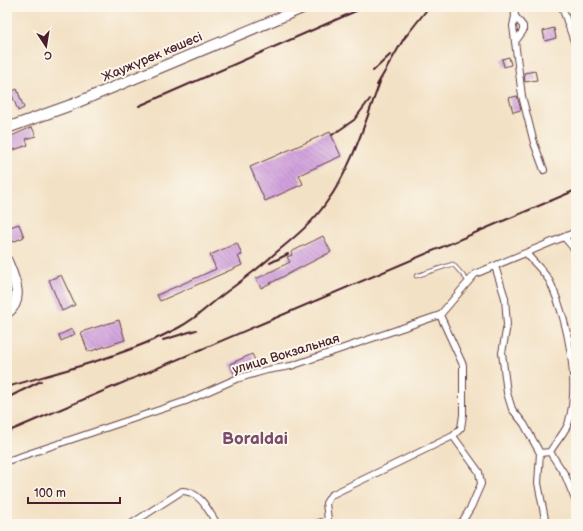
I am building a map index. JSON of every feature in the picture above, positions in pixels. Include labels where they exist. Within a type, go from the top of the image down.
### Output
[{"type":"main road","name":"Жаужүрек көшесі","points":[[7,128],[71,105],[298,8]]},
{"type":"main road","points":[[7,261],[17,290],[15,306],[7,314]]},
{"type":"street","points":[[514,7],[515,16],[513,26],[524,103],[534,143],[544,170]]},
{"type":"street","points":[[562,7],[576,47]]},
{"type":"street","points":[[515,16],[523,26],[523,31],[515,42]]},
{"type":"street","points":[[315,524],[329,522],[326,503],[331,495],[453,436],[461,428],[463,415],[463,365],[440,315],[468,281],[475,274],[576,232]]},
{"type":"street","points":[[564,237],[576,250]]},
{"type":"street","points":[[526,253],[551,282],[566,328],[570,353],[574,390],[569,423],[550,452]]},
{"type":"street","points":[[495,266],[505,298],[507,325],[502,353],[507,393],[512,409],[524,424],[540,453],[538,483],[546,524]]},
{"type":"street","name":"улица Вокзальная","points":[[7,461],[186,402],[236,379],[268,370],[291,366],[440,315]]},
{"type":"street","points":[[453,436],[480,472],[481,484],[471,507],[462,522],[457,524]]},
{"type":"street","points":[[540,453],[550,452]]},
{"type":"street","points":[[550,452],[565,475],[576,502]]},
{"type":"street","points":[[131,524],[182,491],[191,491],[200,499],[216,524]]},
{"type":"lane","points":[[416,276],[454,264],[468,281]]},
{"type":"building","points":[[554,28],[556,38],[545,41],[543,31]]},
{"type":"building","points":[[509,57],[511,65],[504,67],[502,59]]},
{"type":"building","points":[[535,71],[537,80],[525,82],[524,73]]},
{"type":"building","points":[[17,89],[24,108],[18,111],[11,92]]},
{"type":"building","points":[[517,96],[521,110],[513,112],[509,98]]},
{"type":"building","points":[[32,127],[36,136],[26,139],[28,145],[8,152],[7,138]]},
{"type":"building","points":[[330,132],[341,156],[299,175],[303,184],[265,201],[250,167]]},
{"type":"building","points":[[19,224],[24,237],[13,242],[7,228]]},
{"type":"building","points":[[323,236],[331,252],[261,288],[256,279],[290,262],[287,257],[292,255],[291,252]]},
{"type":"building","points":[[237,243],[242,255],[238,256],[242,265],[160,301],[157,295],[216,269],[210,255]]},
{"type":"building","points":[[61,275],[75,305],[62,311],[49,280]]},
{"type":"building","points":[[119,320],[125,340],[88,352],[81,332]]},
{"type":"building","points":[[72,329],[75,334],[61,341],[59,335]]},
{"type":"building","points":[[252,354],[257,364],[235,375],[230,364]]},
{"type":"railway","points":[[139,106],[365,7]]},
{"type":"railway","points":[[403,40],[429,7]]},
{"type":"railway","points":[[377,85],[406,35]]},
{"type":"railway","points":[[373,71],[391,54]]},
{"type":"railway","points":[[7,387],[94,362],[158,338],[191,320],[261,266],[308,225],[320,211],[335,189],[351,160],[380,82]]},
{"type":"railway","points":[[332,135],[354,120],[370,99]]},
{"type":"railway","points":[[7,432],[576,190]]},
{"type":"railway","points":[[270,263],[288,254]]},
{"type":"railway","points":[[163,340],[196,330]]},
{"type":"railway","points":[[7,398],[41,381]]},
{"type":"district","name":"Boraldai","points":[[255,439]]}]
